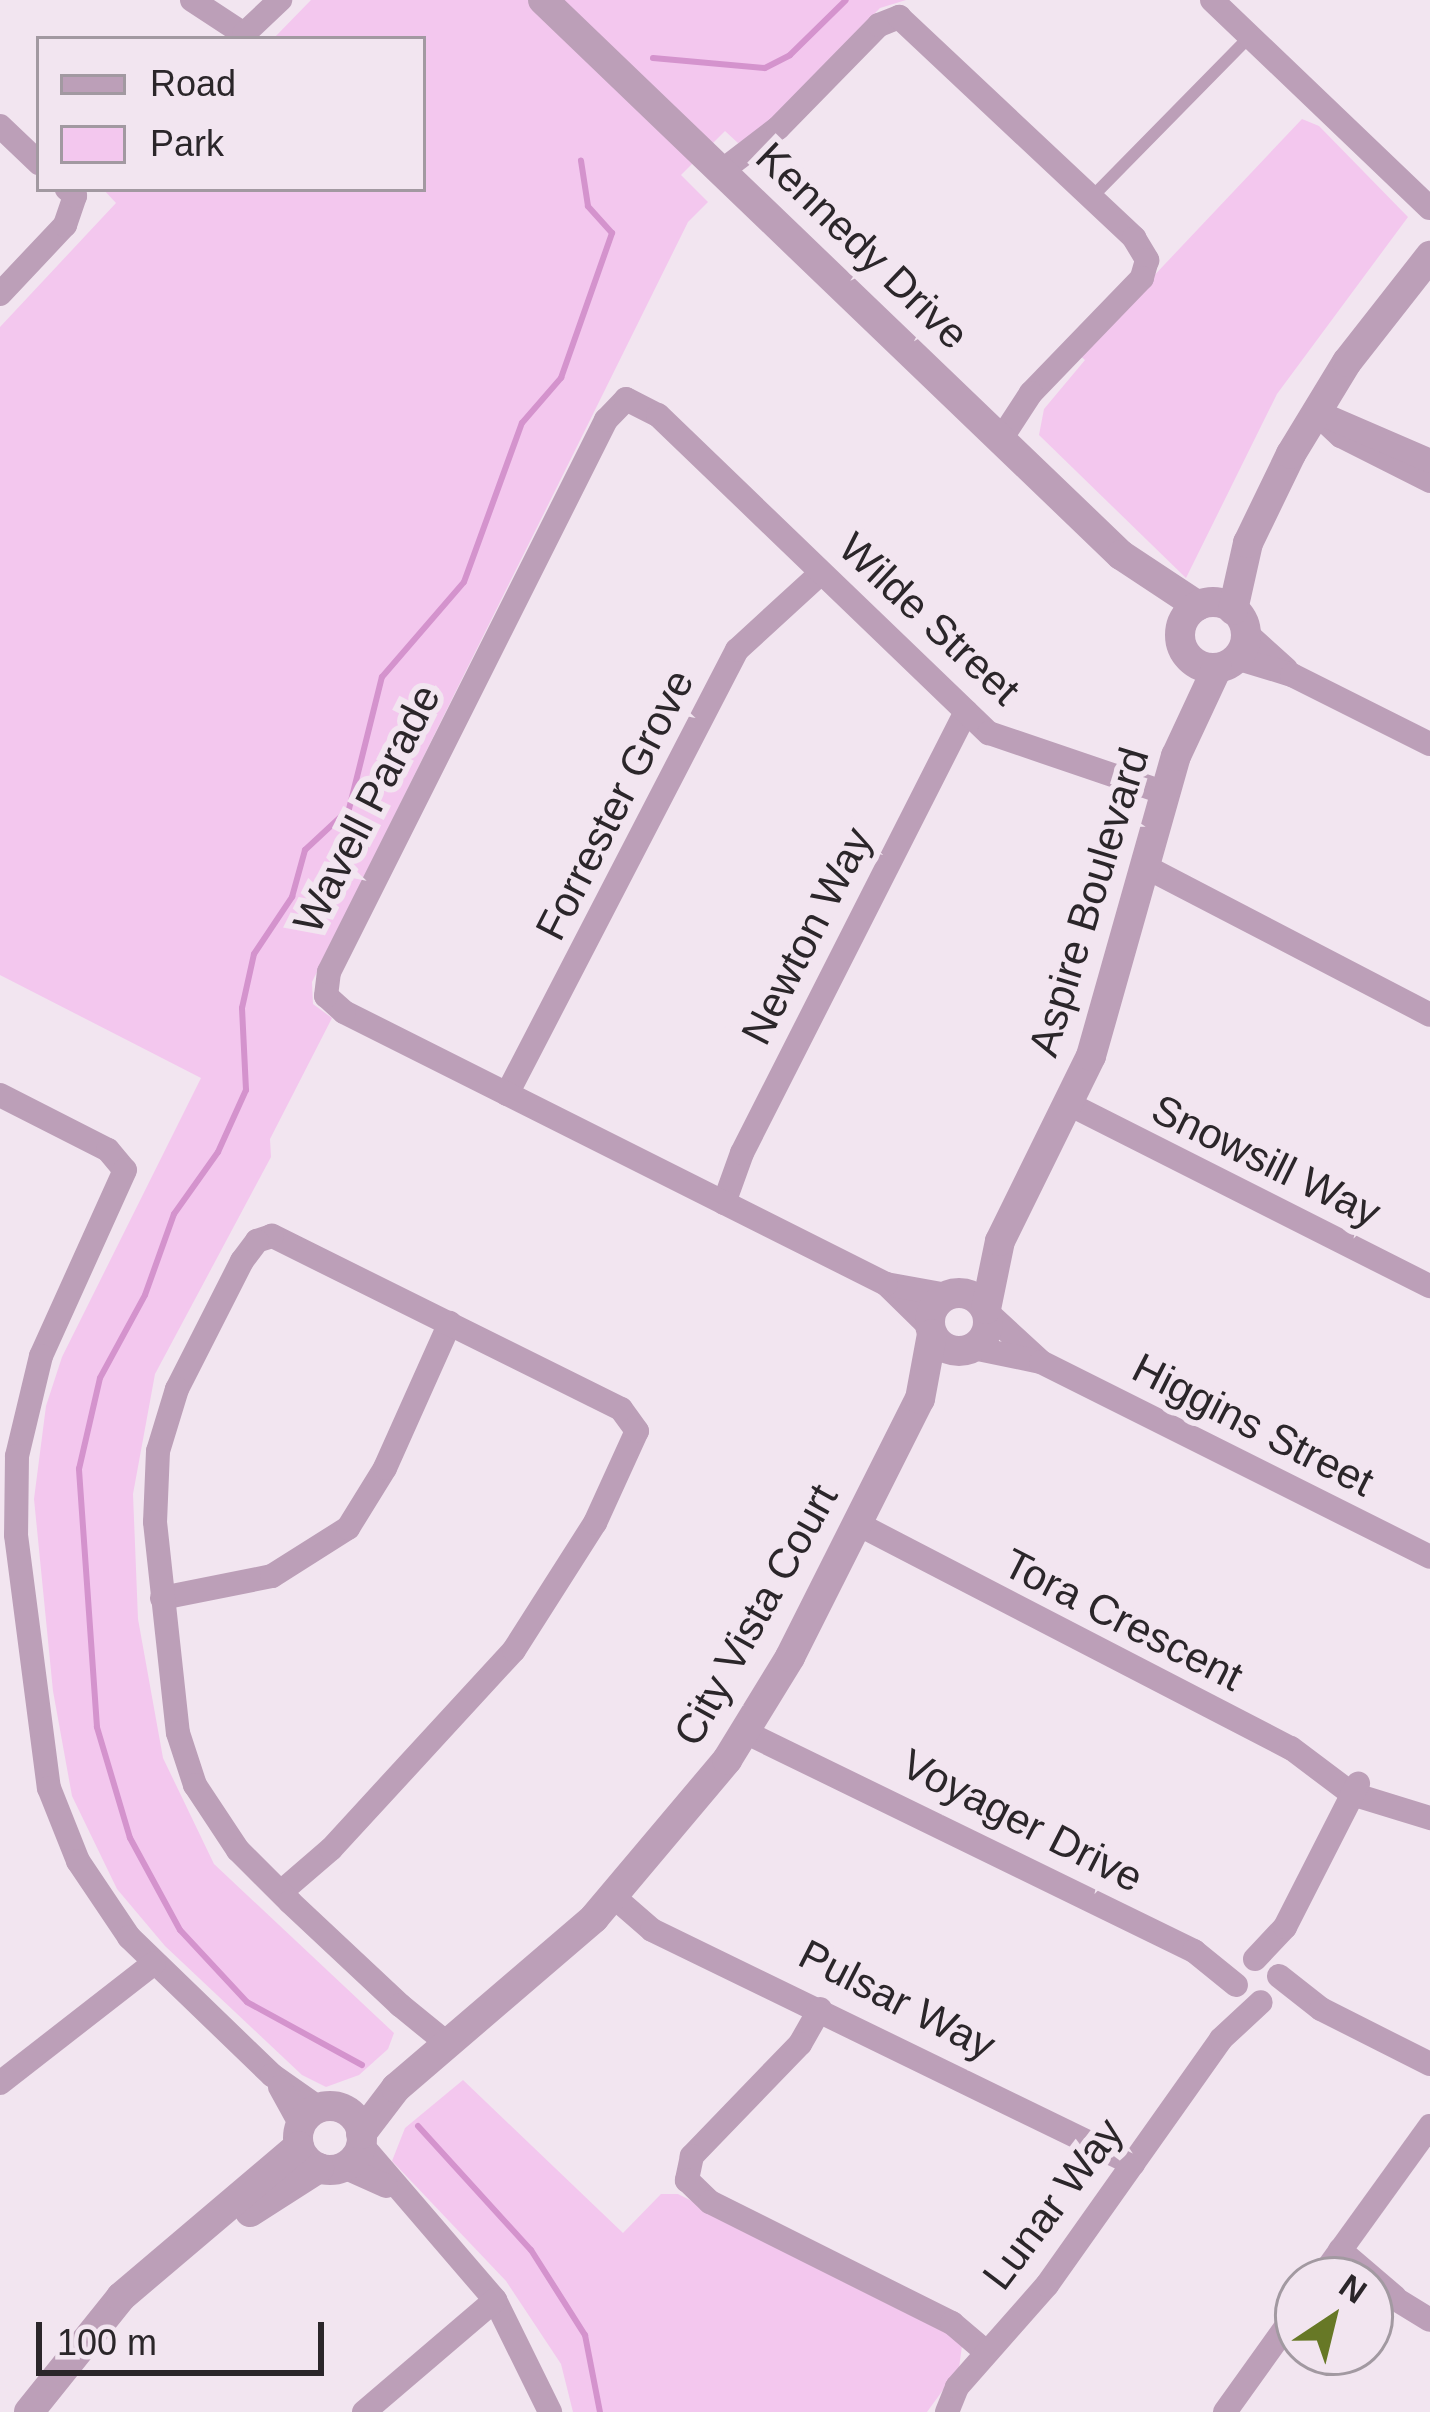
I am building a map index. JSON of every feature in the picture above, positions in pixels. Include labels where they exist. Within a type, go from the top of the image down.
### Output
[{"type":"street","points":[[192,0],[244,34],[280,0]]},
{"type":"street","name":"Kennedy Drive","points":[[543,0],[1120,555],[1223,630]]},
{"type":"street","points":[[1212,0],[1420,201],[1430,224]]},
{"type":"street","points":[[730,177],[879,25],[898,16],[1135,238],[1147,260],[1142,278],[993,431]]},
{"type":"street","points":[[0,126],[36,160]]},
{"type":"street","points":[[0,294],[65,225],[75,196],[70,192]]},
{"type":"street","name":"Aspire Boulevard","points":[[987,1311],[1000,1241],[1091,1056],[1167,786],[1223,630],[1248,543],[1315,412],[1430,256]]},
{"type":"street","name":"Wavell Parade","points":[[716,472],[641,403],[626,399],[611,411],[328,972],[325,990],[337,1007],[886,1284],[950,1294]]},
{"type":"street","points":[[1315,412],[1430,461]]},
{"type":"street","points":[[1315,412],[1341,436],[1430,481]]},
{"type":"street","name":"Wilde Street","points":[[716,472],[972,718],[1004,740],[1167,786]]},
{"type":"street","name":"Kennedy Drive","points":[[1120,555],[1183,645]]},
{"type":"street","name":"Forrester Grove","points":[[513,1097],[732,658],[816,568]]},
{"type":"street","points":[[1183,645],[1223,630]]},
{"type":"street","points":[[1183,645],[1223,630]]},
{"type":"street","points":[[1223,630],[1292,675],[1430,744]]},
{"type":"street","name":"Aspire Boulevard","points":[[1183,645],[1190,714]]},
{"type":"street","name":"Newton Way","points":[[719,1200],[942,754],[972,718]]},
{"type":"street","points":[[1143,876],[1430,1015]]},
{"type":"street","points":[[0,1095],[109,1150],[125,1171],[32,1381],[15,1509],[49,1788],[89,1880],[148,1958],[331,2138],[393,2190],[500,2307],[550,2412]]},
{"type":"street","name":"Snowsill Way","points":[[1069,1105],[1430,1286]]},
{"type":"street","points":[[286,1897],[514,1650],[577,1556],[636,1438],[621,1409],[278,1237],[257,1240],[163,1428],[154,1496],[161,1590],[188,1768],[226,1836],[286,1897],[400,2005],[443,2051]]},
{"type":"street","name":"Aspire Boulevard","points":[[950,1294],[1000,1241]]},
{"type":"street","name":"Wavell Parade","points":[[886,1284],[931,1331]]},
{"type":"street","points":[[950,1294],[972,1295],[987,1311],[985,1336],[920,1400],[933,1308],[950,1294]]},
{"type":"street","name":"Higgins Street","points":[[987,1311],[1041,1362]]},
{"type":"street","points":[[161,1590],[232,1583],[291,1569],[348,1528],[456,1326]]},
{"type":"street","points":[[931,1331],[951,1350],[970,1349]]},
{"type":"street","name":"Higgins Street","points":[[970,1349],[1041,1362],[1430,1557]]},
{"type":"street","name":"City Vista Court","points":[[618,1892],[750,1725],[920,1400]]},
{"type":"street","name":"Tora Crescent","points":[[855,1530],[1291,1748],[1323,1756],[1354,1790],[1426,1816]]},
{"type":"street","name":"Voyager Drive","points":[[750,1725],[1194,1951],[1430,2063]]},
{"type":"street","name":"Lunar Way","points":[[947,2412],[986,2352],[1037,2299],[1222,2039],[1258,1981],[1354,1790]]},
{"type":"street","points":[[29,2412],[121,2297],[397,2089],[572,1938],[618,1892]]},
{"type":"street","name":"Pulsar Way","points":[[618,1892],[678,1938],[1077,2138],[1129,2170]]},
{"type":"street","points":[[0,2083],[148,1958]]},
{"type":"street","points":[[814,2005],[780,2066],[692,2156],[686,2174],[691,2186],[952,2323],[986,2352]]},
{"type":"street","points":[[1336,2256],[1428,2127]]},
{"type":"street","points":[[53,2412],[175,2273],[331,2138]]},
{"type":"street","points":[[1395,2297],[1430,2320]]},
{"type":"street","points":[[364,2412],[500,2307]]},
{"type":"street","points":[[1226,2412],[1274,2344]]},
{"type":"lane","points":[[1092,197],[1250,37]]},
{"type":"green space","points":[[311,0],[906,0],[880,8],[759,131],[738,143],[725,131],[681,175],[708,202],[688,222],[312,982],[313,1004],[332,1018],[270,1139],[271,1157],[155,1374],[133,1494],[138,1619],[163,1758],[214,1864],[394,2033],[388,2049],[359,2075],[326,2087],[302,2075],[165,1946],[117,1889],[72,1796],[53,1691],[34,1499],[46,1406],[62,1357],[201,1078],[0,975],[0,327],[116,203],[106,192],[426,192],[426,36],[276,36]]},
{"type":"green space","points":[[1302,119],[1319,126],[1408,217],[1277,394],[1186,578],[1039,435],[1044,409],[1085,360],[1079,355]]},
{"type":"green space","points":[[463,2080],[623,2233],[661,2194],[678,2194],[946,2329],[962,2346],[959,2368],[927,2412],[573,2412],[561,2364],[506,2281],[392,2161],[405,2128]]},
{"type":"waterway","points":[[653,58],[765,68],[790,55],[846,0]]},
{"type":"waterway","points":[[362,2065],[247,2002],[180,1930],[130,1838],[97,1727],[79,1469],[100,1378],[145,1295],[174,1214],[218,1152],[246,1090],[242,1008],[254,954],[292,897],[305,850],[349,809],[382,677],[464,582],[522,423],[561,378],[612,233],[588,206],[581,161]]},
{"type":"waterway","points":[[418,2126],[531,2250],[585,2335],[600,2412]]}]
